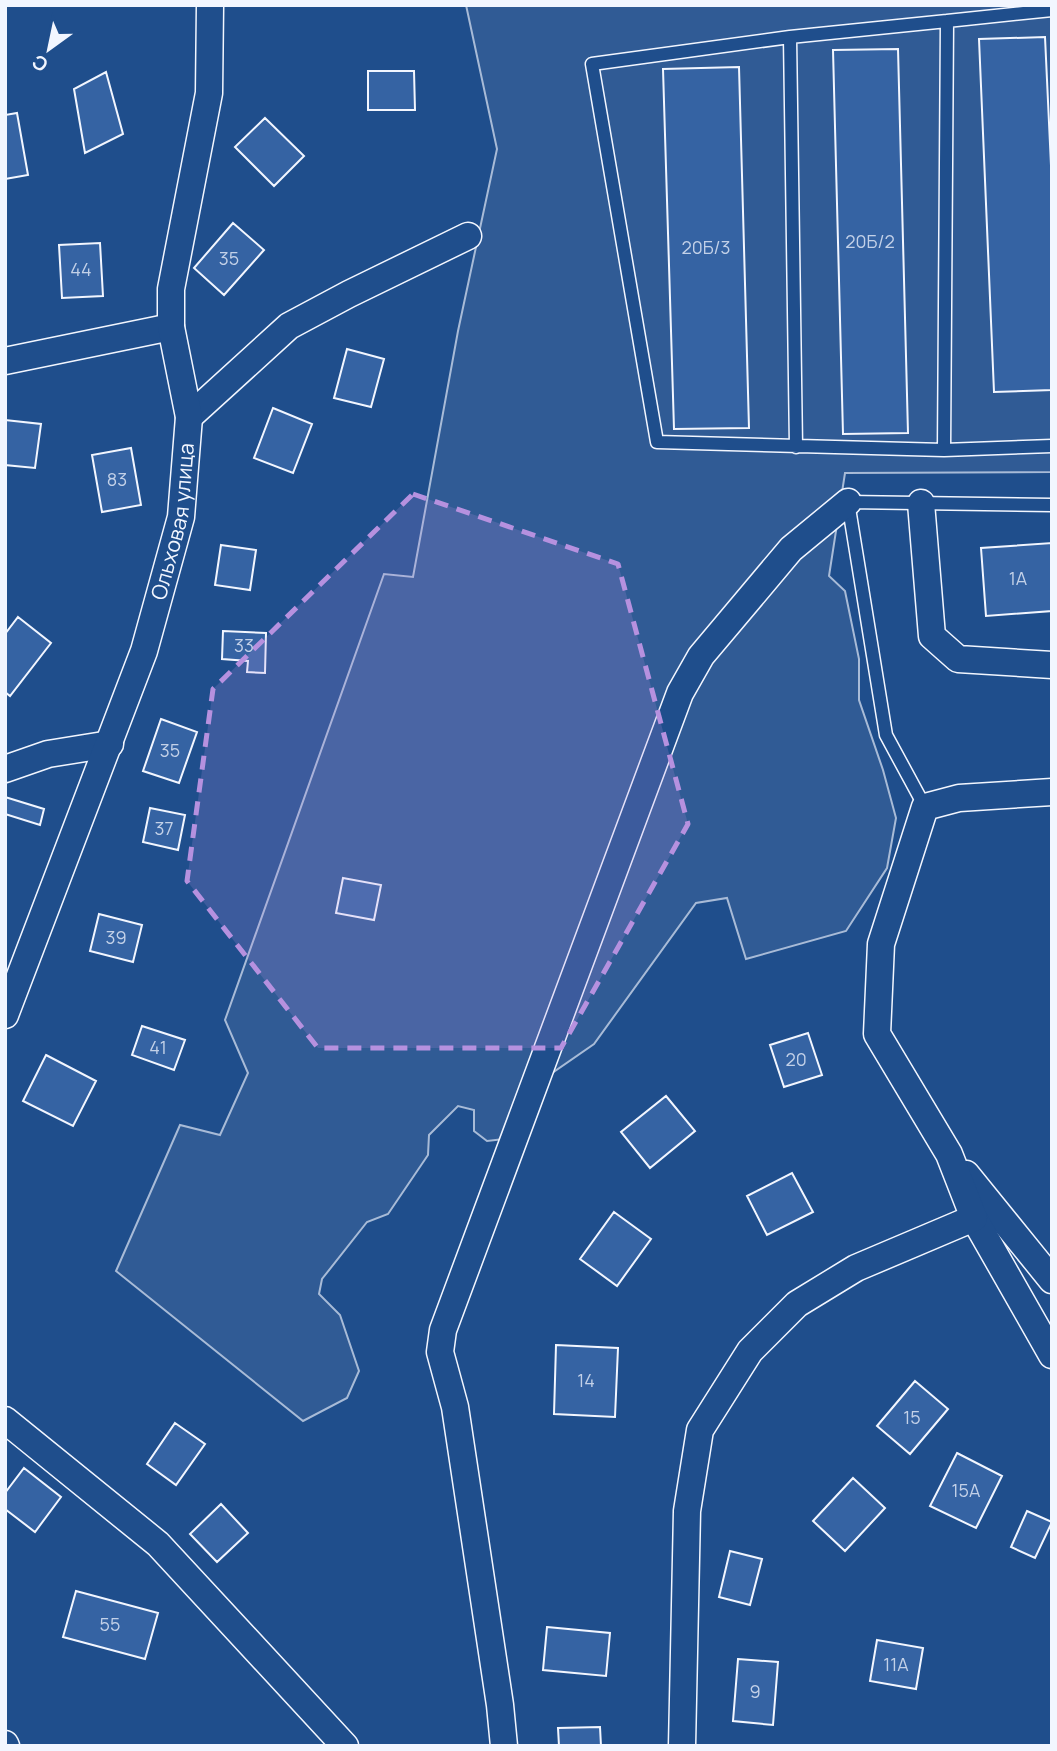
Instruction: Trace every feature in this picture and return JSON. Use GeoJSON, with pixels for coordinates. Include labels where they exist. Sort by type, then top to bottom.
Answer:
{"type":"FeatureCollection","features":[{"type":"Feature","properties":{"kind":"street","name":"Ольховая улица"},"geometry":{"type":"LineString","coordinates":[[5,1015],[144,652],[181,517],[188,416],[171,327],[171,289],[209,93],[210,5]]}},
{"type":"Feature","properties":{"kind":"street"},"geometry":{"type":"LineString","coordinates":[[188,416],[289,326],[468,236]]}},
{"type":"Feature","properties":{"kind":"street"},"geometry":{"type":"LineString","coordinates":[[5,361],[171,327]]}},
{"type":"Feature","properties":{"kind":"street"},"geometry":{"type":"LineString","coordinates":[[505,1746],[455,1407],[440,1352],[443,1330],[680,692],[701,656],[791,549],[848,502]]}},
{"type":"Feature","properties":{"kind":"street"},"geometry":{"type":"LineString","coordinates":[[921,503],[932,636],[958,659],[1052,665]]}},
{"type":"Feature","properties":{"kind":"street"},"geometry":{"type":"LineString","coordinates":[[5,769],[48,754],[110,744]]}},
{"type":"Feature","properties":{"kind":"street"},"geometry":{"type":"LineString","coordinates":[[1052,792],[959,798],[925,807],[881,943],[877,1034],[949,1154],[1052,1280]]}},
{"type":"Feature","properties":{"kind":"street"},"geometry":{"type":"LineString","coordinates":[[949,1154],[974,1218],[1052,1355]]}},
{"type":"Feature","properties":{"kind":"street"},"geometry":{"type":"LineString","coordinates":[[682,1746],[687,1511],[700,1430],[750,1351],[797,1304],[856,1268],[974,1218]]}},
{"type":"Feature","properties":{"kind":"street"},"geometry":{"type":"LineString","coordinates":[[5,1420],[158,1544],[345,1746]]}},
{"type":"Feature","properties":{"kind":"lane"},"geometry":{"type":"LineString","coordinates":[[1052,10],[790,37],[592,64],[657,442],[944,450],[1052,446]]}},
{"type":"Feature","properties":{"kind":"lane"},"geometry":{"type":"LineString","coordinates":[[944,450],[947,21]]}},
{"type":"Feature","properties":{"kind":"lane"},"geometry":{"type":"LineString","coordinates":[[790,37],[796,447]]}},
{"type":"Feature","properties":{"kind":"lane"},"geometry":{"type":"LineString","coordinates":[[925,807],[886,735],[848,502],[1052,505]]}},
{"type":"Feature","properties":{"kind":"highlighted area"},"geometry":{"type":"Polygon","coordinates":[[[413,494],[618,564],[688,824],[561,1048],[318,1048],[187,881],[213,689],[413,494]]]}},
{"type":"Feature","properties":{"kind":"shaded area"},"geometry":{"type":"Polygon","coordinates":[[[466,5],[1052,5],[1052,472],[845,473],[829,576],[845,591],[859,659],[859,700],[896,818],[887,868],[846,931],[746,959],[727,898],[696,903],[594,1044],[532,1087],[504,1139],[487,1141],[474,1131],[474,1110],[458,1106],[429,1135],[428,1155],[388,1214],[367,1222],[322,1279],[319,1294],[340,1315],[359,1371],[347,1398],[303,1421],[116,1271],[180,1125],[220,1135],[248,1073],[225,1020],[384,574],[413,577],[458,331],[497,149],[466,5]]]}},
{"type":"Feature","properties":{"kind":"building"},"geometry":{"type":"Polygon","coordinates":[[[1045,37],[1052,187],[1052,390],[994,392],[979,39],[1045,37]]]}},
{"type":"Feature","properties":{"kind":"building"},"geometry":{"type":"Polygon","coordinates":[[[898,49],[908,433],[843,434],[833,50],[898,49]]]}},
{"type":"Feature","properties":{"kind":"building"},"geometry":{"type":"Polygon","coordinates":[[[739,67],[749,428],[674,429],[663,69],[739,67]]]}},
{"type":"Feature","properties":{"kind":"building"},"geometry":{"type":"Polygon","coordinates":[[[368,71],[414,71],[415,110],[368,110],[368,71]]]}},
{"type":"Feature","properties":{"kind":"building"},"geometry":{"type":"Polygon","coordinates":[[[106,72],[123,134],[85,153],[74,89],[106,72]]]}},
{"type":"Feature","properties":{"kind":"building"},"geometry":{"type":"Polygon","coordinates":[[[17,113],[28,175],[5,179],[5,115],[17,113]]]}},
{"type":"Feature","properties":{"kind":"building"},"geometry":{"type":"Polygon","coordinates":[[[265,118],[304,156],[274,186],[235,147],[265,118]]]}},
{"type":"Feature","properties":{"kind":"building"},"geometry":{"type":"Polygon","coordinates":[[[233,223],[264,250],[224,295],[194,268],[233,223]]]}},
{"type":"Feature","properties":{"kind":"building"},"geometry":{"type":"Polygon","coordinates":[[[100,243],[103,296],[62,298],[59,245],[100,243]]]}},
{"type":"Feature","properties":{"kind":"building"},"geometry":{"type":"Polygon","coordinates":[[[347,349],[384,359],[371,407],[334,398],[347,349]]]}},
{"type":"Feature","properties":{"kind":"building"},"geometry":{"type":"Polygon","coordinates":[[[273,408],[312,424],[293,473],[254,458],[273,408]]]}},
{"type":"Feature","properties":{"kind":"building"},"geometry":{"type":"Polygon","coordinates":[[[5,420],[41,424],[35,468],[5,465],[5,420]]]}},
{"type":"Feature","properties":{"kind":"building"},"geometry":{"type":"Polygon","coordinates":[[[131,448],[141,505],[102,512],[92,455],[131,448]]]}},
{"type":"Feature","properties":{"kind":"building"},"geometry":{"type":"Polygon","coordinates":[[[1052,543],[1052,611],[986,616],[981,548],[1052,543]]]}},
{"type":"Feature","properties":{"kind":"building"},"geometry":{"type":"Polygon","coordinates":[[[221,545],[256,550],[250,590],[215,585],[221,545]]]}},
{"type":"Feature","properties":{"kind":"building"},"geometry":{"type":"Polygon","coordinates":[[[18,617],[51,643],[10,696],[5,692],[5,634],[18,617]]]}},
{"type":"Feature","properties":{"kind":"building"},"geometry":{"type":"Polygon","coordinates":[[[223,631],[266,633],[265,673],[247,672],[248,661],[222,659],[223,631]]]}},
{"type":"Feature","properties":{"kind":"building"},"geometry":{"type":"Polygon","coordinates":[[[161,719],[197,732],[179,783],[143,771],[161,719]]]}},
{"type":"Feature","properties":{"kind":"building"},"geometry":{"type":"Polygon","coordinates":[[[5,797],[44,809],[40,825],[5,814],[5,797]]]}},
{"type":"Feature","properties":{"kind":"building"},"geometry":{"type":"Polygon","coordinates":[[[150,808],[185,815],[178,850],[143,842],[150,808]]]}},
{"type":"Feature","properties":{"kind":"building"},"geometry":{"type":"Polygon","coordinates":[[[343,878],[381,885],[374,920],[336,913],[343,878]]]}},
{"type":"Feature","properties":{"kind":"building"},"geometry":{"type":"Polygon","coordinates":[[[99,914],[142,925],[133,962],[90,951],[99,914]]]}},
{"type":"Feature","properties":{"kind":"building"},"geometry":{"type":"Polygon","coordinates":[[[142,1026],[185,1040],[174,1070],[132,1055],[142,1026]]]}},
{"type":"Feature","properties":{"kind":"building"},"geometry":{"type":"Polygon","coordinates":[[[808,1033],[822,1075],[784,1087],[770,1045],[808,1033]]]}},
{"type":"Feature","properties":{"kind":"building"},"geometry":{"type":"Polygon","coordinates":[[[46,1055],[96,1081],[73,1126],[23,1101],[46,1055]]]}},
{"type":"Feature","properties":{"kind":"building"},"geometry":{"type":"Polygon","coordinates":[[[666,1096],[695,1131],[650,1168],[621,1132],[666,1096]]]}},
{"type":"Feature","properties":{"kind":"building"},"geometry":{"type":"Polygon","coordinates":[[[792,1173],[813,1212],[767,1235],[747,1196],[792,1173]]]}},
{"type":"Feature","properties":{"kind":"building"},"geometry":{"type":"Polygon","coordinates":[[[614,1212],[651,1239],[617,1286],[580,1259],[614,1212]]]}},
{"type":"Feature","properties":{"kind":"building"},"geometry":{"type":"Polygon","coordinates":[[[556,1345],[618,1348],[615,1417],[554,1414],[556,1345]]]}},
{"type":"Feature","properties":{"kind":"building"},"geometry":{"type":"Polygon","coordinates":[[[915,1381],[948,1409],[910,1454],[877,1426],[915,1381]]]}},
{"type":"Feature","properties":{"kind":"building"},"geometry":{"type":"Polygon","coordinates":[[[175,1423],[205,1444],[176,1485],[147,1464],[175,1423]]]}},
{"type":"Feature","properties":{"kind":"building"},"geometry":{"type":"Polygon","coordinates":[[[957,1453],[1002,1476],[976,1528],[930,1506],[957,1453]]]}},
{"type":"Feature","properties":{"kind":"building"},"geometry":{"type":"Polygon","coordinates":[[[24,1468],[61,1497],[35,1532],[5,1509],[5,1493],[24,1468]]]}},
{"type":"Feature","properties":{"kind":"building"},"geometry":{"type":"Polygon","coordinates":[[[853,1478],[885,1508],[845,1551],[813,1521],[853,1478]]]}},
{"type":"Feature","properties":{"kind":"building"},"geometry":{"type":"Polygon","coordinates":[[[221,1504],[248,1533],[217,1562],[190,1534],[221,1504]]]}},
{"type":"Feature","properties":{"kind":"building"},"geometry":{"type":"Polygon","coordinates":[[[1027,1511],[1052,1522],[1035,1558],[1011,1547],[1027,1511]]]}},
{"type":"Feature","properties":{"kind":"building"},"geometry":{"type":"Polygon","coordinates":[[[730,1551],[762,1559],[750,1605],[719,1597],[730,1551]]]}},
{"type":"Feature","properties":{"kind":"building"},"geometry":{"type":"Polygon","coordinates":[[[76,1591],[158,1613],[145,1659],[63,1637],[76,1591]]]}},
{"type":"Feature","properties":{"kind":"building"},"geometry":{"type":"Polygon","coordinates":[[[547,1627],[610,1633],[606,1676],[543,1670],[547,1627]]]}},
{"type":"Feature","properties":{"kind":"building"},"geometry":{"type":"Polygon","coordinates":[[[877,1640],[923,1648],[916,1689],[870,1681],[877,1640]]]}},
{"type":"Feature","properties":{"kind":"building"},"geometry":{"type":"Polygon","coordinates":[[[738,1659],[778,1662],[773,1725],[733,1721],[738,1659]]]}},
{"type":"Feature","properties":{"kind":"building"},"geometry":{"type":"Polygon","coordinates":[[[600,1727],[601,1746],[559,1746],[558,1728],[600,1727]]]}}]}
